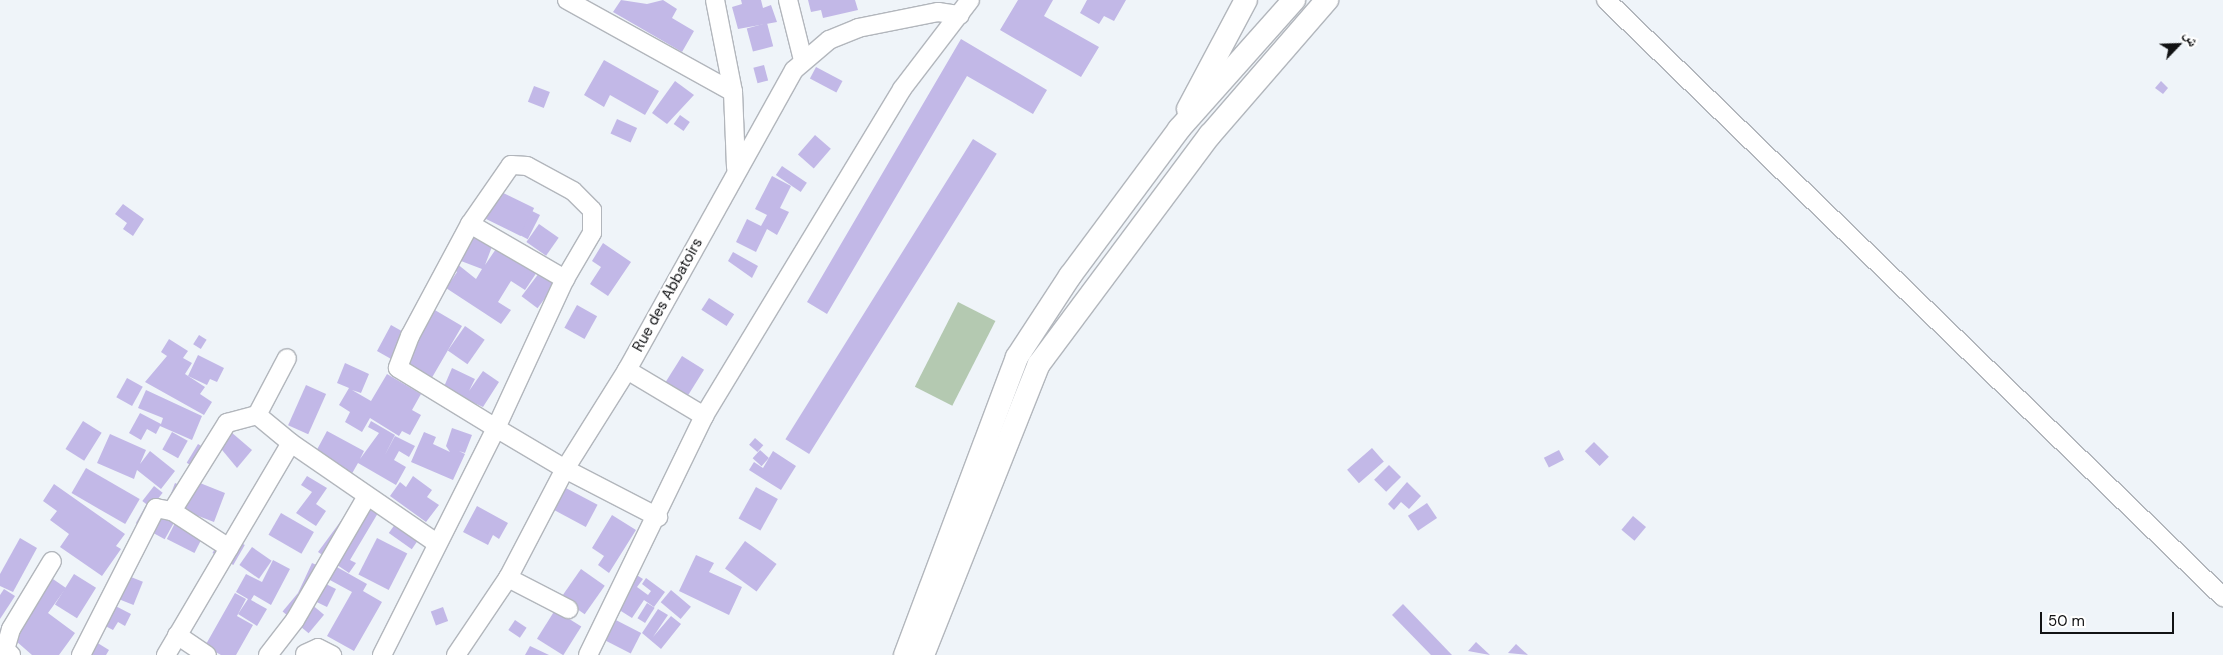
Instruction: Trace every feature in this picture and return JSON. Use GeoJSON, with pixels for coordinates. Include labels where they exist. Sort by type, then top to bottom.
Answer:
{"type":"FeatureCollection","features":[{"type":"Feature","properties":{"kind":"street"},"geometry":{"type":"LineString","coordinates":[[567,0],[587,5],[733,92]]}},
{"type":"Feature","properties":{"kind":"street"},"geometry":{"type":"LineString","coordinates":[[716,0],[733,92],[736,122],[736,171]]}},
{"type":"Feature","properties":{"kind":"street"},"geometry":{"type":"LineString","coordinates":[[788,0],[803,60]]}},
{"type":"Feature","properties":{"kind":"street"},"geometry":{"type":"LineString","coordinates":[[588,655],[658,517],[704,416],[902,89],[970,0]]}},
{"type":"Feature","properties":{"kind":"street"},"geometry":{"type":"LineString","coordinates":[[1179,129],[1246,0]]}},
{"type":"Feature","properties":{"kind":"street"},"geometry":{"type":"LineString","coordinates":[[905,655],[1017,357],[1070,276],[1179,129],[1294,0]]}},
{"type":"Feature","properties":{"kind":"street"},"geometry":{"type":"LineString","coordinates":[[923,655],[1039,364],[1210,135],[1328,0]]}},
{"type":"Feature","properties":{"kind":"street"},"geometry":{"type":"LineString","coordinates":[[1606,0],[2223,597]]}},
{"type":"Feature","properties":{"kind":"street","name":"Rue des Abbatoirs"},"geometry":{"type":"LineString","coordinates":[[456,655],[508,578],[565,468],[627,370],[768,114],[803,60],[850,30],[937,6],[960,15]]}},
{"type":"Feature","properties":{"kind":"street"},"geometry":{"type":"LineString","coordinates":[[736,122],[768,114]]}},
{"type":"Feature","properties":{"kind":"street"},"geometry":{"type":"LineString","coordinates":[[382,655],[435,542],[496,428],[565,279],[592,233],[592,210],[573,192],[527,166],[511,165],[470,224],[410,336],[398,368],[496,428],[565,468],[658,517]]}},
{"type":"Feature","properties":{"kind":"street"},"geometry":{"type":"LineString","coordinates":[[470,224],[565,279]]}},
{"type":"Feature","properties":{"kind":"street"},"geometry":{"type":"LineString","coordinates":[[172,511],[227,423],[257,415],[287,358]]}},
{"type":"Feature","properties":{"kind":"street"},"geometry":{"type":"LineString","coordinates":[[627,370],[704,416]]}},
{"type":"Feature","properties":{"kind":"street"},"geometry":{"type":"LineString","coordinates":[[257,415],[291,443],[366,498],[435,542]]}},
{"type":"Feature","properties":{"kind":"street"},"geometry":{"type":"LineString","coordinates":[[166,655],[291,443]]}},
{"type":"Feature","properties":{"kind":"street"},"geometry":{"type":"LineString","coordinates":[[268,655],[284,635],[366,498]]}},
{"type":"Feature","properties":{"kind":"street"},"geometry":{"type":"LineString","coordinates":[[81,655],[156,508],[172,511],[229,548]]}},
{"type":"Feature","properties":{"kind":"street"},"geometry":{"type":"LineString","coordinates":[[11,655],[5,650],[11,629],[52,561]]}},
{"type":"Feature","properties":{"kind":"street"},"geometry":{"type":"LineString","coordinates":[[508,578],[568,609]]}},
{"type":"Feature","properties":{"kind":"street"},"geometry":{"type":"LineString","coordinates":[[177,635],[207,655]]}},
{"type":"Feature","properties":{"kind":"street"},"geometry":{"type":"LineString","coordinates":[[284,635],[304,654],[318,648],[332,655]]}},
{"type":"Feature","properties":{"kind":"green space"},"geometry":{"type":"Polygon","coordinates":[[[958,302],[995,321],[952,406],[915,387],[958,302]]]}},
{"type":"Feature","properties":{"kind":"building"},"geometry":{"type":"Polygon","coordinates":[[[621,0],[647,4],[663,0],[677,9],[672,18],[694,31],[682,52],[613,12],[621,0]]]}},
{"type":"Feature","properties":{"kind":"building"},"geometry":{"type":"Polygon","coordinates":[[[741,0],[761,0],[763,8],[771,5],[777,22],[738,29],[732,7],[742,4],[741,0]]]}},
{"type":"Feature","properties":{"kind":"building"},"geometry":{"type":"Polygon","coordinates":[[[808,0],[855,0],[858,10],[823,18],[821,10],[811,12],[808,0]]]}},
{"type":"Feature","properties":{"kind":"building"},"geometry":{"type":"Polygon","coordinates":[[[1018,0],[1053,0],[1044,16],[1099,47],[1081,77],[1000,30],[1018,0]]]}},
{"type":"Feature","properties":{"kind":"building"},"geometry":{"type":"Polygon","coordinates":[[[1087,0],[1126,0],[1114,21],[1104,16],[1099,24],[1080,13],[1087,0]]]}},
{"type":"Feature","properties":{"kind":"building"},"geometry":{"type":"Polygon","coordinates":[[[767,23],[773,46],[753,52],[747,28],[767,23]]]}},
{"type":"Feature","properties":{"kind":"building"},"geometry":{"type":"Polygon","coordinates":[[[961,39],[1047,90],[1033,114],[967,76],[827,314],[807,302],[961,39]]]}},
{"type":"Feature","properties":{"kind":"building"},"geometry":{"type":"Polygon","coordinates":[[[604,60],[659,91],[645,115],[610,95],[604,107],[584,95],[604,60]]]}},
{"type":"Feature","properties":{"kind":"building"},"geometry":{"type":"Polygon","coordinates":[[[764,65],[768,80],[758,83],[753,68],[764,65]]]}},
{"type":"Feature","properties":{"kind":"building"},"geometry":{"type":"Polygon","coordinates":[[[816,67],[842,81],[836,93],[810,78],[816,67]]]}},
{"type":"Feature","properties":{"kind":"building"},"geometry":{"type":"Polygon","coordinates":[[[675,81],[694,95],[667,124],[652,113],[675,81]]]}},
{"type":"Feature","properties":{"kind":"building"},"geometry":{"type":"Polygon","coordinates":[[[2161,81],[2168,88],[2163,94],[2155,88],[2161,81]]]}},
{"type":"Feature","properties":{"kind":"building"},"geometry":{"type":"Polygon","coordinates":[[[534,86],[550,92],[544,108],[528,102],[534,86]]]}},
{"type":"Feature","properties":{"kind":"building"},"geometry":{"type":"Polygon","coordinates":[[[680,115],[690,122],[684,131],[674,124],[680,115]]]}},
{"type":"Feature","properties":{"kind":"building"},"geometry":{"type":"Polygon","coordinates":[[[617,119],[637,128],[631,143],[610,134],[617,119]]]}},
{"type":"Feature","properties":{"kind":"building"},"geometry":{"type":"Polygon","coordinates":[[[815,135],[831,149],[814,168],[798,155],[815,135]]]}},
{"type":"Feature","properties":{"kind":"building"},"geometry":{"type":"Polygon","coordinates":[[[973,139],[997,154],[809,454],[785,439],[973,139]]]}},
{"type":"Feature","properties":{"kind":"building"},"geometry":{"type":"Polygon","coordinates":[[[782,166],[807,183],[801,192],[776,175],[782,166]]]}},
{"type":"Feature","properties":{"kind":"building"},"geometry":{"type":"Polygon","coordinates":[[[772,176],[791,186],[780,208],[789,212],[777,235],[767,229],[756,252],[736,242],[747,219],[761,226],[767,215],[755,209],[772,176]]]}},
{"type":"Feature","properties":{"kind":"building"},"geometry":{"type":"Polygon","coordinates":[[[491,187],[534,208],[521,236],[477,215],[491,187]]]}},
{"type":"Feature","properties":{"kind":"building"},"geometry":{"type":"Polygon","coordinates":[[[123,204],[144,219],[133,236],[123,229],[127,223],[115,214],[123,204]]]}},
{"type":"Feature","properties":{"kind":"building"},"geometry":{"type":"Polygon","coordinates":[[[532,211],[540,215],[528,239],[520,235],[532,211]]]}},
{"type":"Feature","properties":{"kind":"building"},"geometry":{"type":"Polygon","coordinates":[[[539,224],[559,238],[546,256],[526,242],[539,224]]]}},
{"type":"Feature","properties":{"kind":"building"},"geometry":{"type":"Polygon","coordinates":[[[472,235],[493,244],[485,265],[498,246],[537,272],[525,290],[511,281],[498,302],[511,310],[501,324],[446,288],[457,272],[452,268],[456,263],[476,279],[482,269],[461,261],[472,235]]]}},
{"type":"Feature","properties":{"kind":"building"},"geometry":{"type":"Polygon","coordinates":[[[603,243],[631,262],[608,296],[590,284],[601,267],[592,261],[603,243]]]}},
{"type":"Feature","properties":{"kind":"building"},"geometry":{"type":"Polygon","coordinates":[[[733,252],[758,266],[752,278],[728,261],[733,252]]]}},
{"type":"Feature","properties":{"kind":"building"},"geometry":{"type":"Polygon","coordinates":[[[539,273],[555,285],[538,308],[522,296],[539,273]]]}},
{"type":"Feature","properties":{"kind":"building"},"geometry":{"type":"Polygon","coordinates":[[[709,298],[734,314],[727,326],[701,310],[709,298]]]}},
{"type":"Feature","properties":{"kind":"building"},"geometry":{"type":"Polygon","coordinates":[[[577,305],[597,316],[585,339],[564,328],[577,305]]]}},
{"type":"Feature","properties":{"kind":"building"},"geometry":{"type":"Polygon","coordinates":[[[428,306],[462,326],[430,381],[377,351],[391,325],[407,334],[428,306]]]}},
{"type":"Feature","properties":{"kind":"building"},"geometry":{"type":"Polygon","coordinates":[[[465,326],[485,340],[467,364],[448,351],[465,326]]]}},
{"type":"Feature","properties":{"kind":"building"},"geometry":{"type":"Polygon","coordinates":[[[199,335],[207,340],[201,349],[193,344],[199,335]]]}},
{"type":"Feature","properties":{"kind":"building"},"geometry":{"type":"Polygon","coordinates":[[[169,339],[188,351],[183,358],[192,363],[185,374],[205,387],[200,394],[212,402],[204,415],[145,382],[167,356],[161,352],[169,339]]]}},
{"type":"Feature","properties":{"kind":"building"},"geometry":{"type":"Polygon","coordinates":[[[198,355],[224,368],[217,382],[210,379],[207,385],[188,376],[198,355]]]}},
{"type":"Feature","properties":{"kind":"building"},"geometry":{"type":"Polygon","coordinates":[[[682,356],[704,370],[686,399],[664,385],[682,356]]]}},
{"type":"Feature","properties":{"kind":"building"},"geometry":{"type":"Polygon","coordinates":[[[345,363],[369,374],[361,393],[352,390],[371,401],[387,374],[421,394],[412,410],[421,415],[410,435],[402,431],[399,436],[370,418],[362,432],[345,422],[350,412],[339,405],[349,388],[337,383],[345,363]]]}},
{"type":"Feature","properties":{"kind":"building"},"geometry":{"type":"Polygon","coordinates":[[[452,368],[475,379],[469,391],[483,371],[499,382],[483,407],[443,389],[452,368]]]}},
{"type":"Feature","properties":{"kind":"building"},"geometry":{"type":"Polygon","coordinates":[[[127,378],[143,387],[132,406],[116,397],[127,378]]]}},
{"type":"Feature","properties":{"kind":"building"},"geometry":{"type":"Polygon","coordinates":[[[306,385],[326,394],[308,434],[288,425],[306,385]]]}},
{"type":"Feature","properties":{"kind":"building"},"geometry":{"type":"Polygon","coordinates":[[[146,390],[202,416],[192,440],[160,426],[156,434],[147,429],[141,440],[129,433],[140,413],[161,424],[163,418],[138,408],[146,390]]]}},
{"type":"Feature","properties":{"kind":"building"},"geometry":{"type":"Polygon","coordinates":[[[83,421],[102,433],[84,461],[66,449],[83,421]]]}},
{"type":"Feature","properties":{"kind":"building"},"geometry":{"type":"Polygon","coordinates":[[[371,421],[395,435],[385,455],[395,436],[415,446],[409,457],[399,451],[394,460],[406,467],[396,485],[358,463],[350,477],[313,457],[327,431],[364,451],[360,459],[379,433],[368,427],[371,421]]]}},
{"type":"Feature","properties":{"kind":"building"},"geometry":{"type":"Polygon","coordinates":[[[224,426],[252,450],[237,468],[213,439],[224,426]]]}},
{"type":"Feature","properties":{"kind":"building"},"geometry":{"type":"Polygon","coordinates":[[[452,428],[472,435],[465,453],[459,451],[465,454],[453,480],[411,462],[424,432],[436,437],[433,444],[450,452],[446,446],[452,428]]]}},
{"type":"Feature","properties":{"kind":"building"},"geometry":{"type":"Polygon","coordinates":[[[172,432],[188,441],[178,458],[162,449],[172,432]]]}},
{"type":"Feature","properties":{"kind":"building"},"geometry":{"type":"Polygon","coordinates":[[[110,434],[146,450],[140,464],[150,451],[175,471],[161,489],[137,470],[134,479],[97,463],[110,434]]]}},
{"type":"Feature","properties":{"kind":"building"},"geometry":{"type":"Polygon","coordinates":[[[755,438],[763,445],[757,452],[749,445],[755,438]]]}},
{"type":"Feature","properties":{"kind":"building"},"geometry":{"type":"Polygon","coordinates":[[[1594,442],[1609,457],[1600,466],[1585,451],[1594,442]]]}},
{"type":"Feature","properties":{"kind":"building"},"geometry":{"type":"Polygon","coordinates":[[[198,444],[216,455],[205,474],[187,463],[198,444]]]}},
{"type":"Feature","properties":{"kind":"building"},"geometry":{"type":"Polygon","coordinates":[[[1372,448],[1384,462],[1359,483],[1347,470],[1372,448]]]}},
{"type":"Feature","properties":{"kind":"building"},"geometry":{"type":"Polygon","coordinates":[[[760,450],[769,458],[762,466],[753,458],[760,450]]]}},
{"type":"Feature","properties":{"kind":"building"},"geometry":{"type":"Polygon","coordinates":[[[1559,450],[1564,460],[1549,468],[1544,458],[1559,450]]]}},
{"type":"Feature","properties":{"kind":"building"},"geometry":{"type":"Polygon","coordinates":[[[773,451],[796,466],[781,490],[749,470],[754,462],[763,468],[773,451]]]}},
{"type":"Feature","properties":{"kind":"building"},"geometry":{"type":"Polygon","coordinates":[[[1389,465],[1401,477],[1386,492],[1374,480],[1389,465]]]}},
{"type":"Feature","properties":{"kind":"building"},"geometry":{"type":"Polygon","coordinates":[[[86,468],[140,499],[125,524],[72,493],[86,468]]]}},
{"type":"Feature","properties":{"kind":"building"},"geometry":{"type":"Polygon","coordinates":[[[307,476],[327,488],[316,504],[326,511],[316,526],[296,513],[312,492],[301,485],[307,476]]]}},
{"type":"Feature","properties":{"kind":"building"},"geometry":{"type":"Polygon","coordinates":[[[413,476],[432,490],[427,497],[439,505],[426,522],[390,496],[400,482],[406,487],[413,476]]]}},
{"type":"Feature","properties":{"kind":"building"},"geometry":{"type":"Polygon","coordinates":[[[195,481],[225,493],[214,522],[167,504],[175,483],[191,490],[195,481]]]}},
{"type":"Feature","properties":{"kind":"building"},"geometry":{"type":"Polygon","coordinates":[[[1407,482],[1421,496],[1409,509],[1401,502],[1394,510],[1388,504],[1407,482]]]}},
{"type":"Feature","properties":{"kind":"building"},"geometry":{"type":"Polygon","coordinates":[[[54,484],[125,534],[116,546],[121,549],[102,576],[60,547],[69,534],[50,520],[57,511],[43,501],[54,484]]]}},
{"type":"Feature","properties":{"kind":"building"},"geometry":{"type":"Polygon","coordinates":[[[154,486],[163,493],[151,508],[142,501],[154,486]]]}},
{"type":"Feature","properties":{"kind":"building"},"geometry":{"type":"Polygon","coordinates":[[[564,487],[598,505],[586,527],[552,509],[564,487]]]}},
{"type":"Feature","properties":{"kind":"building"},"geometry":{"type":"Polygon","coordinates":[[[756,487],[778,499],[760,531],[739,518],[756,487]]]}},
{"type":"Feature","properties":{"kind":"building"},"geometry":{"type":"Polygon","coordinates":[[[357,499],[378,513],[350,560],[356,563],[349,573],[318,552],[357,499]]]}},
{"type":"Feature","properties":{"kind":"building"},"geometry":{"type":"Polygon","coordinates":[[[1427,503],[1437,518],[1418,531],[1408,516],[1427,503]]]}},
{"type":"Feature","properties":{"kind":"building"},"geometry":{"type":"Polygon","coordinates":[[[146,505],[175,521],[165,539],[136,523],[146,505]]]}},
{"type":"Feature","properties":{"kind":"building"},"geometry":{"type":"Polygon","coordinates":[[[477,506],[508,523],[499,539],[493,535],[488,545],[463,532],[477,506]]]}},
{"type":"Feature","properties":{"kind":"building"},"geometry":{"type":"Polygon","coordinates":[[[281,513],[314,532],[301,554],[268,535],[281,513]]]}},
{"type":"Feature","properties":{"kind":"building"},"geometry":{"type":"Polygon","coordinates":[[[612,515],[636,530],[609,573],[598,565],[604,556],[592,548],[612,515]]]}},
{"type":"Feature","properties":{"kind":"building"},"geometry":{"type":"Polygon","coordinates":[[[1633,516],[1646,527],[1634,541],[1621,530],[1633,516]]]}},
{"type":"Feature","properties":{"kind":"building"},"geometry":{"type":"Polygon","coordinates":[[[398,520],[421,536],[412,549],[389,533],[398,520]]]}},
{"type":"Feature","properties":{"kind":"building"},"geometry":{"type":"Polygon","coordinates":[[[175,523],[203,537],[194,553],[167,539],[175,523]]]}},
{"type":"Feature","properties":{"kind":"building"},"geometry":{"type":"Polygon","coordinates":[[[224,533],[245,545],[233,565],[212,553],[224,533]]]}},
{"type":"Feature","properties":{"kind":"building"},"geometry":{"type":"Polygon","coordinates":[[[20,538],[37,548],[13,592],[0,586],[0,574],[20,538]]]}},
{"type":"Feature","properties":{"kind":"building"},"geometry":{"type":"Polygon","coordinates":[[[377,538],[407,553],[389,590],[358,575],[377,538]]]}},
{"type":"Feature","properties":{"kind":"building"},"geometry":{"type":"Polygon","coordinates":[[[745,541],[777,564],[757,591],[725,569],[745,541]]]}},
{"type":"Feature","properties":{"kind":"building"},"geometry":{"type":"Polygon","coordinates":[[[252,547],[272,561],[259,579],[239,565],[252,547]]]}},
{"type":"Feature","properties":{"kind":"building"},"geometry":{"type":"Polygon","coordinates":[[[696,555],[714,563],[709,572],[742,587],[729,615],[679,591],[696,555]]]}},
{"type":"Feature","properties":{"kind":"building"},"geometry":{"type":"Polygon","coordinates":[[[273,560],[290,569],[271,605],[254,595],[251,600],[267,609],[257,626],[238,614],[248,599],[236,592],[246,574],[262,582],[273,560]]]}},
{"type":"Feature","properties":{"kind":"building"},"geometry":{"type":"Polygon","coordinates":[[[312,563],[328,570],[322,582],[336,589],[327,607],[298,593],[312,563]]]}},
{"type":"Feature","properties":{"kind":"building"},"geometry":{"type":"Polygon","coordinates":[[[335,566],[367,584],[363,591],[382,602],[354,651],[327,636],[352,592],[328,579],[335,566]]]}},
{"type":"Feature","properties":{"kind":"building"},"geometry":{"type":"Polygon","coordinates":[[[581,569],[605,586],[585,614],[561,598],[581,569]]]}},
{"type":"Feature","properties":{"kind":"building"},"geometry":{"type":"Polygon","coordinates":[[[116,571],[143,582],[134,605],[107,594],[116,571]]]}},
{"type":"Feature","properties":{"kind":"building"},"geometry":{"type":"Polygon","coordinates":[[[74,574],[96,588],[77,618],[55,605],[74,574]]]}},
{"type":"Feature","properties":{"kind":"building"},"geometry":{"type":"Polygon","coordinates":[[[635,574],[643,579],[637,587],[648,595],[651,591],[642,584],[646,578],[665,592],[654,607],[644,600],[632,618],[613,606],[635,574]]]}},
{"type":"Feature","properties":{"kind":"building"},"geometry":{"type":"Polygon","coordinates":[[[50,577],[66,588],[48,613],[75,633],[59,655],[32,655],[8,634],[32,612],[21,604],[50,577]]]}},
{"type":"Feature","properties":{"kind":"building"},"geometry":{"type":"Polygon","coordinates":[[[4,589],[15,596],[0,619],[0,595],[4,589]]]}},
{"type":"Feature","properties":{"kind":"building"},"geometry":{"type":"Polygon","coordinates":[[[671,590],[691,607],[681,619],[661,602],[671,590]]]}},
{"type":"Feature","properties":{"kind":"building"},"geometry":{"type":"Polygon","coordinates":[[[235,593],[246,599],[237,616],[253,625],[236,655],[221,655],[205,646],[235,593]]]}},
{"type":"Feature","properties":{"kind":"building"},"geometry":{"type":"Polygon","coordinates":[[[298,593],[324,615],[309,633],[283,611],[298,593]]]}},
{"type":"Feature","properties":{"kind":"building"},"geometry":{"type":"Polygon","coordinates":[[[102,599],[131,614],[125,626],[118,622],[113,630],[92,619],[102,599]]]}},
{"type":"Feature","properties":{"kind":"building"},"geometry":{"type":"Polygon","coordinates":[[[647,603],[655,608],[645,623],[637,618],[647,603]]]}},
{"type":"Feature","properties":{"kind":"building"},"geometry":{"type":"Polygon","coordinates":[[[1403,604],[1452,655],[1431,655],[1392,615],[1403,604]]]}},
{"type":"Feature","properties":{"kind":"building"},"geometry":{"type":"Polygon","coordinates":[[[443,607],[448,621],[436,626],[431,611],[443,607]]]}},
{"type":"Feature","properties":{"kind":"building"},"geometry":{"type":"Polygon","coordinates":[[[658,609],[668,615],[653,637],[671,616],[681,624],[661,649],[642,633],[658,609]]]}},
{"type":"Feature","properties":{"kind":"building"},"geometry":{"type":"Polygon","coordinates":[[[555,610],[581,626],[563,655],[537,639],[555,610]]]}},
{"type":"Feature","properties":{"kind":"building"},"geometry":{"type":"Polygon","coordinates":[[[610,617],[641,633],[631,653],[600,637],[610,617]]]}},
{"type":"Feature","properties":{"kind":"building"},"geometry":{"type":"Polygon","coordinates":[[[515,620],[527,628],[520,638],[508,630],[515,620]]]}},
{"type":"Feature","properties":{"kind":"building"},"geometry":{"type":"Polygon","coordinates":[[[83,634],[109,650],[106,655],[71,655],[83,634]]]}},
{"type":"Feature","properties":{"kind":"building"},"geometry":{"type":"Polygon","coordinates":[[[1476,642],[1490,655],[1468,651],[1476,642]]]}},
{"type":"Feature","properties":{"kind":"building"},"geometry":{"type":"Polygon","coordinates":[[[1516,644],[1528,655],[1508,653],[1516,644]]]}},
{"type":"Feature","properties":{"kind":"building"},"geometry":{"type":"Polygon","coordinates":[[[530,646],[549,655],[525,655],[530,646]]]}}]}
